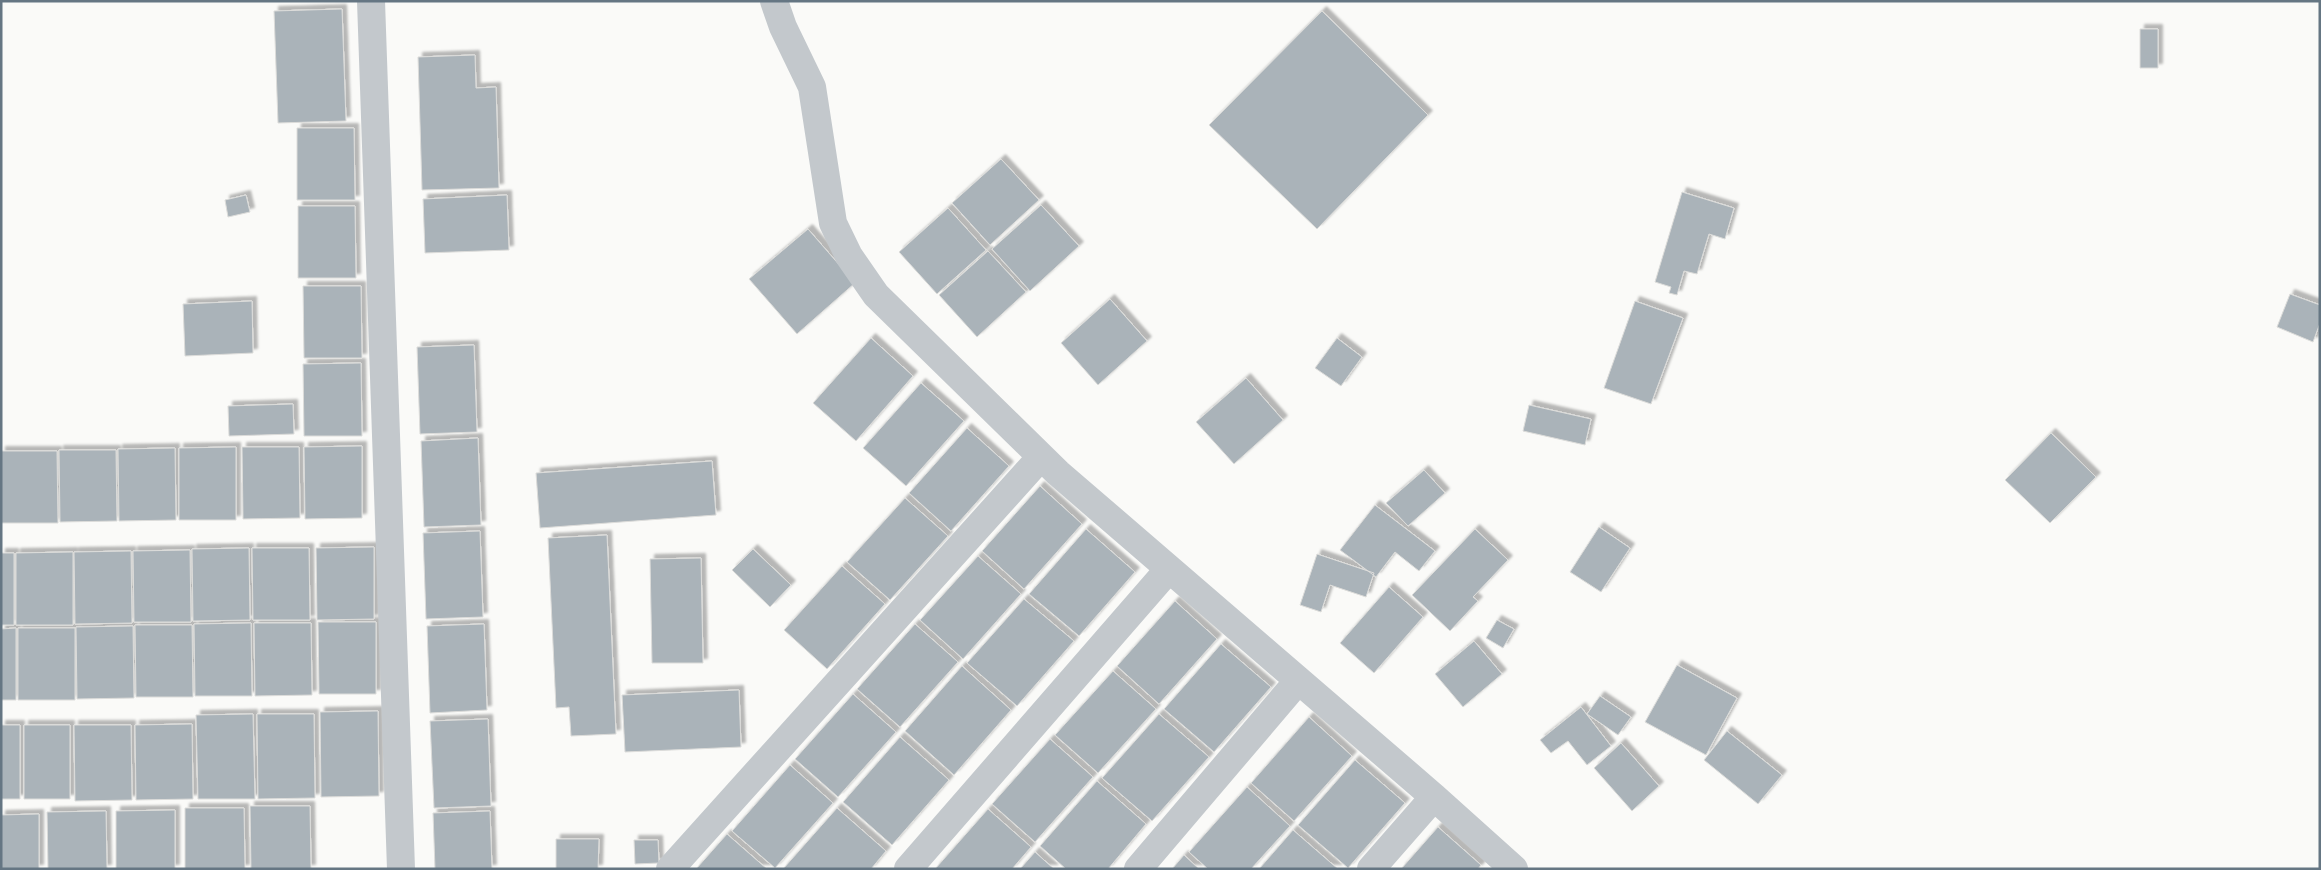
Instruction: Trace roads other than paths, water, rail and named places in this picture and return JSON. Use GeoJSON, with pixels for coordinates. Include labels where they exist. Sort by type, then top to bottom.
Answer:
{"type":"FeatureCollection","features":[{"type":"Feature","properties":{"kind":"street"},"geometry":{"type":"LineString","coordinates":[[372,1],[401,869]]}},
{"type":"Feature","properties":{"kind":"street"},"geometry":{"type":"LineString","coordinates":[[774,1],[783,28],[812,87],[833,223],[848,256],[876,295],[1041,457],[1434,797],[1514,869]]}},
{"type":"Feature","properties":{"kind":"street"},"geometry":{"type":"LineString","coordinates":[[670,869],[1041,457]]}},
{"type":"Feature","properties":{"kind":"street"},"geometry":{"type":"LineString","coordinates":[[908,869],[1169,569]]}},
{"type":"Feature","properties":{"kind":"street"},"geometry":{"type":"LineString","coordinates":[[1138,869],[1298,681]]}},
{"type":"Feature","properties":{"kind":"street"},"geometry":{"type":"LineString","coordinates":[[1371,869],[1434,797]]}}]}
